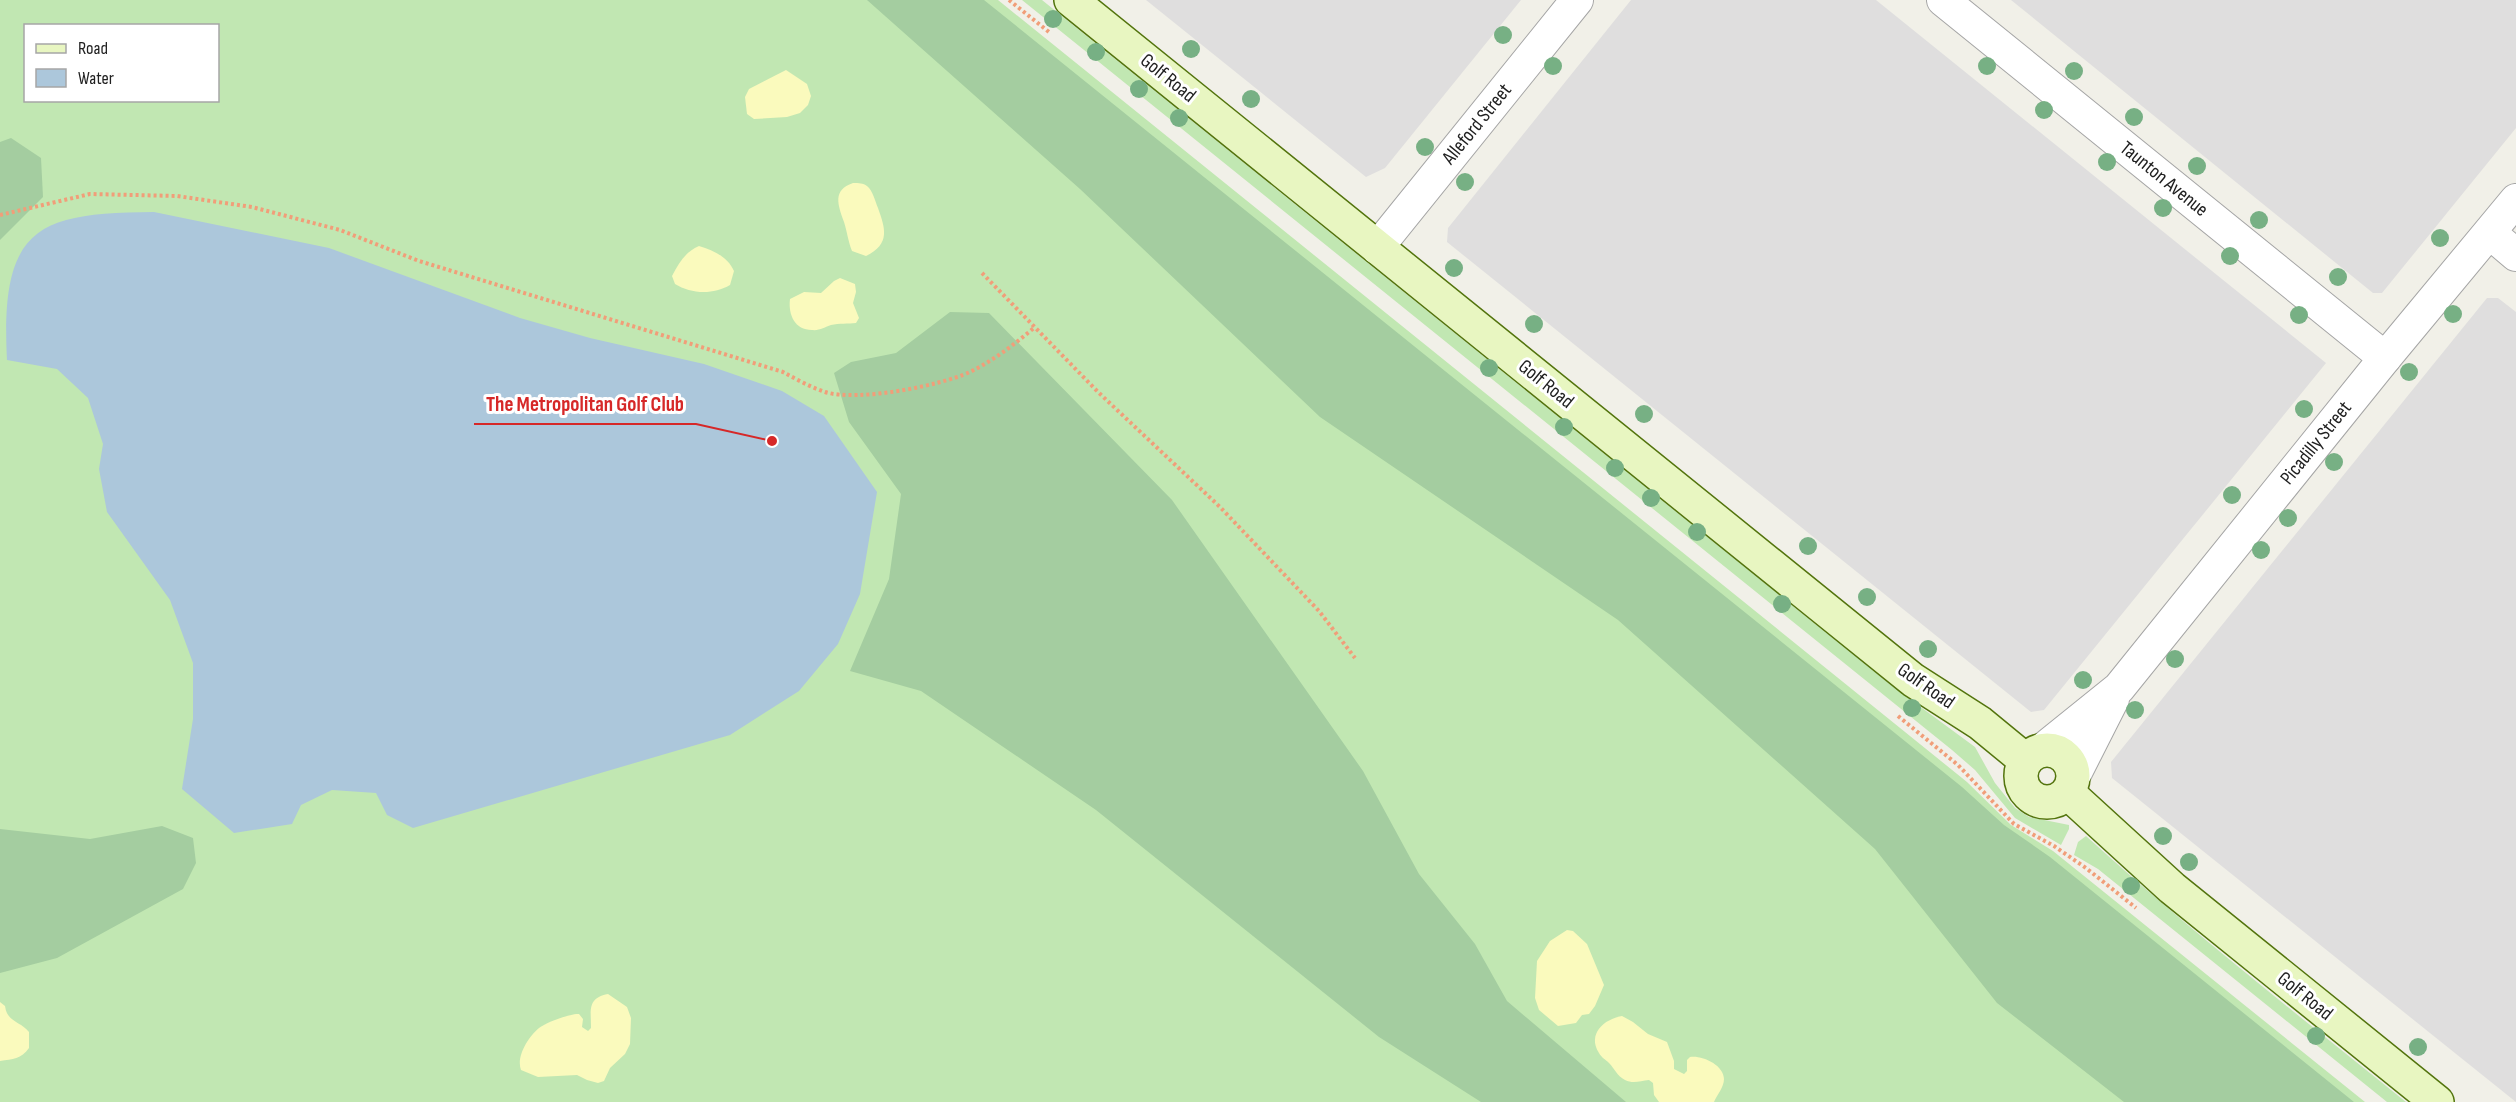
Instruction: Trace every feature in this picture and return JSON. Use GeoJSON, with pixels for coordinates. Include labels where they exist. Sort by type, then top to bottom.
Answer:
{"type":"FeatureCollection","features":[{"type":"Feature","properties":{"kind":"street","name":"Golf Road"},"geometry":{"type":"LineString","coordinates":[[1071,0],[1913,680],[2034,755]]}},
{"type":"Feature","properties":{"kind":"street","name":"Alleford Street"},"geometry":{"type":"LineString","coordinates":[[1377,248],[1577,0]]}},
{"type":"Feature","properties":{"kind":"street","name":"Taunton Avenue"},"geometry":{"type":"LineString","coordinates":[[1943,0],[2385,358]]}},
{"type":"Feature","properties":{"kind":"street","name":"Picadilly Street"},"geometry":{"type":"LineString","coordinates":[[2070,785],[2119,688],[2385,358],[2516,200]]}},
{"type":"Feature","properties":{"kind":"street"},"geometry":{"type":"LineString","coordinates":[[2490,233],[2516,255]]}},
{"type":"Feature","properties":{"kind":"street","name":"Picadilly Street"},"geometry":{"type":"LineString","coordinates":[[2034,755],[2119,688]]}},
{"type":"Feature","properties":{"kind":"street"},"geometry":{"type":"LineString","coordinates":[[2051,750],[2067,759],[2070,785],[2052,802],[2043,803],[2034,800],[2022,786],[2020,777],[2034,755],[2051,750]]}},
{"type":"Feature","properties":{"kind":"street","name":"Golf Road"},"geometry":{"type":"LineString","coordinates":[[2070,785],[2172,888],[2437,1102]]}},
{"type":"Feature","properties":{"kind":"path"},"geometry":{"type":"LineString","coordinates":[[0,215],[90,194],[177,196],[252,207],[339,230],[419,261],[783,372],[826,393],[867,395],[912,390],[969,372],[1007,350],[1035,327]]}},
{"type":"Feature","properties":{"kind":"path"},"geometry":{"type":"LineString","coordinates":[[982,273],[1098,392],[1220,507],[1320,611],[1355,658]]}},
{"type":"Feature","properties":{"kind":"path"},"geometry":{"type":"LineString","coordinates":[[1894,713],[1959,765],[2014,824],[2054,846],[2086,868],[2139,910]]}},
{"type":"Feature","properties":{"kind":"shaded area"},"geometry":{"type":"Polygon","coordinates":[[[0,0],[998,0],[1967,782],[2011,825],[2053,851],[2365,1102],[0,1102],[0,0]]]}},
{"type":"Feature","properties":{"kind":"shaded area"},"geometry":{"type":"Polygon","coordinates":[[[867,0],[984,0],[1962,787],[2004,825],[2050,857],[2354,1102],[2124,1102],[1997,1003],[1875,849],[1618,620],[1320,417],[1080,189],[867,0]]]}},
{"type":"Feature","properties":{"kind":"shaded area"},"geometry":{"type":"Polygon","coordinates":[[[1022,0],[1042,0],[1892,686],[1975,747],[1995,783],[2015,808],[2029,817],[2069,825],[2061,845],[2015,818],[1975,770],[1952,750],[1022,0]]]}},
{"type":"Feature","properties":{"kind":"shaded area"},"geometry":{"type":"Polygon","coordinates":[[[1146,0],[1521,0],[1385,168],[1366,177],[1146,0]]]}},
{"type":"Feature","properties":{"kind":"shaded area"},"geometry":{"type":"Polygon","coordinates":[[[1631,0],[1876,0],[2326,363],[2044,710],[2031,712],[1447,242],[1448,228],[1631,0]]]}},
{"type":"Feature","properties":{"kind":"shaded area"},"geometry":{"type":"Polygon","coordinates":[[[2011,0],[2516,0],[2516,128],[2382,293],[2373,293],[2011,0]]]}},
{"type":"Feature","properties":{"kind":"shaded area"},"geometry":{"type":"Polygon","coordinates":[[[11,138],[41,158],[43,197],[0,240],[0,142],[11,138]]]}},
{"type":"Feature","properties":{"kind":"shaded area"},"geometry":{"type":"Polygon","coordinates":[[[2487,298],[2498,298],[2516,312],[2516,1102],[2112,778],[2111,762],[2487,298]]]}},
{"type":"Feature","properties":{"kind":"shaded area"},"geometry":{"type":"Polygon","coordinates":[[[950,312],[989,313],[1172,500],[1363,771],[1419,874],[1475,944],[1507,1001],[1626,1102],[1481,1102],[1379,1037],[1096,810],[921,691],[850,671],[889,579],[901,494],[849,422],[834,373],[851,362],[896,353],[950,312]]]}},
{"type":"Feature","properties":{"kind":"shaded area"},"geometry":{"type":"Polygon","coordinates":[[[162,826],[193,838],[196,863],[183,889],[57,958],[0,973],[0,829],[90,839],[162,826]]]}},
{"type":"Feature","properties":{"kind":"shaded area"},"geometry":{"type":"Polygon","coordinates":[[[2086,836],[2204,938],[2406,1102],[2387,1102],[2098,869],[2074,855],[2078,842],[2086,836]]]}},
{"type":"Feature","properties":{"kind":"sand"},"geometry":{"type":"Polygon","coordinates":[[[786,70],[807,84],[811,96],[808,105],[800,113],[787,117],[754,119],[747,114],[745,97],[749,89],[786,70]]]}},
{"type":"Feature","properties":{"kind":"sand"},"geometry":{"type":"Polygon","coordinates":[[[853,183],[864,184],[871,191],[884,229],[883,241],[866,256],[852,251],[838,199],[842,190],[853,183]]]}},
{"type":"Feature","properties":{"kind":"sand"},"geometry":{"type":"Polygon","coordinates":[[[699,246],[715,252],[728,261],[734,271],[730,285],[702,292],[688,290],[675,284],[672,276],[677,267],[686,255],[699,246]]]}},
{"type":"Feature","properties":{"kind":"sand"},"geometry":{"type":"Polygon","coordinates":[[[840,278],[855,284],[856,292],[853,303],[859,318],[856,323],[834,324],[815,330],[806,329],[797,324],[790,311],[790,299],[804,292],[821,293],[840,278]]]}},
{"type":"Feature","properties":{"kind":"sand"},"geometry":{"type":"Polygon","coordinates":[[[1567,930],[1573,931],[1587,944],[1604,985],[1589,1014],[1582,1015],[1576,1023],[1558,1026],[1539,1010],[1535,998],[1537,961],[1550,941],[1567,930]]]}},
{"type":"Feature","properties":{"kind":"sand"},"geometry":{"type":"Polygon","coordinates":[[[608,994],[627,1007],[631,1018],[630,1044],[625,1054],[610,1068],[604,1081],[598,1083],[577,1075],[538,1077],[521,1070],[520,1059],[524,1048],[539,1028],[558,1019],[579,1014],[583,1019],[582,1027],[588,1031],[591,1028],[593,1002],[596,998],[608,994]]]}},
{"type":"Feature","properties":{"kind":"sand"},"geometry":{"type":"Polygon","coordinates":[[[0,1002],[5,1006],[8,1015],[29,1032],[29,1048],[20,1056],[0,1061],[0,1002]]]}},
{"type":"Feature","properties":{"kind":"sand"},"geometry":{"type":"Polygon","coordinates":[[[1622,1016],[1648,1034],[1667,1042],[1674,1061],[1674,1069],[1684,1074],[1687,1071],[1687,1060],[1690,1057],[1706,1059],[1716,1065],[1723,1074],[1724,1082],[1714,1102],[1659,1102],[1654,1095],[1653,1083],[1649,1080],[1631,1082],[1620,1076],[1600,1054],[1595,1040],[1599,1028],[1609,1020],[1622,1016]]]}},
{"type":"Feature","properties":{"kind":"water"},"geometry":{"type":"Polygon","coordinates":[[[154,212],[329,248],[520,318],[590,338],[704,364],[782,391],[824,416],[877,492],[860,594],[838,644],[799,691],[730,735],[413,828],[387,815],[376,793],[332,790],[301,805],[292,824],[234,833],[182,789],[193,719],[193,663],[170,600],[107,512],[99,469],[103,444],[88,398],[57,369],[7,360],[7,315],[11,280],[20,255],[34,236],[55,224],[81,217],[154,212]]]}},
{"type":"Feature","properties":{"kind":"place","name":"The Metropolitan Golf Club"},"geometry":{"type":"Point","coordinates":[772,441]}}]}
